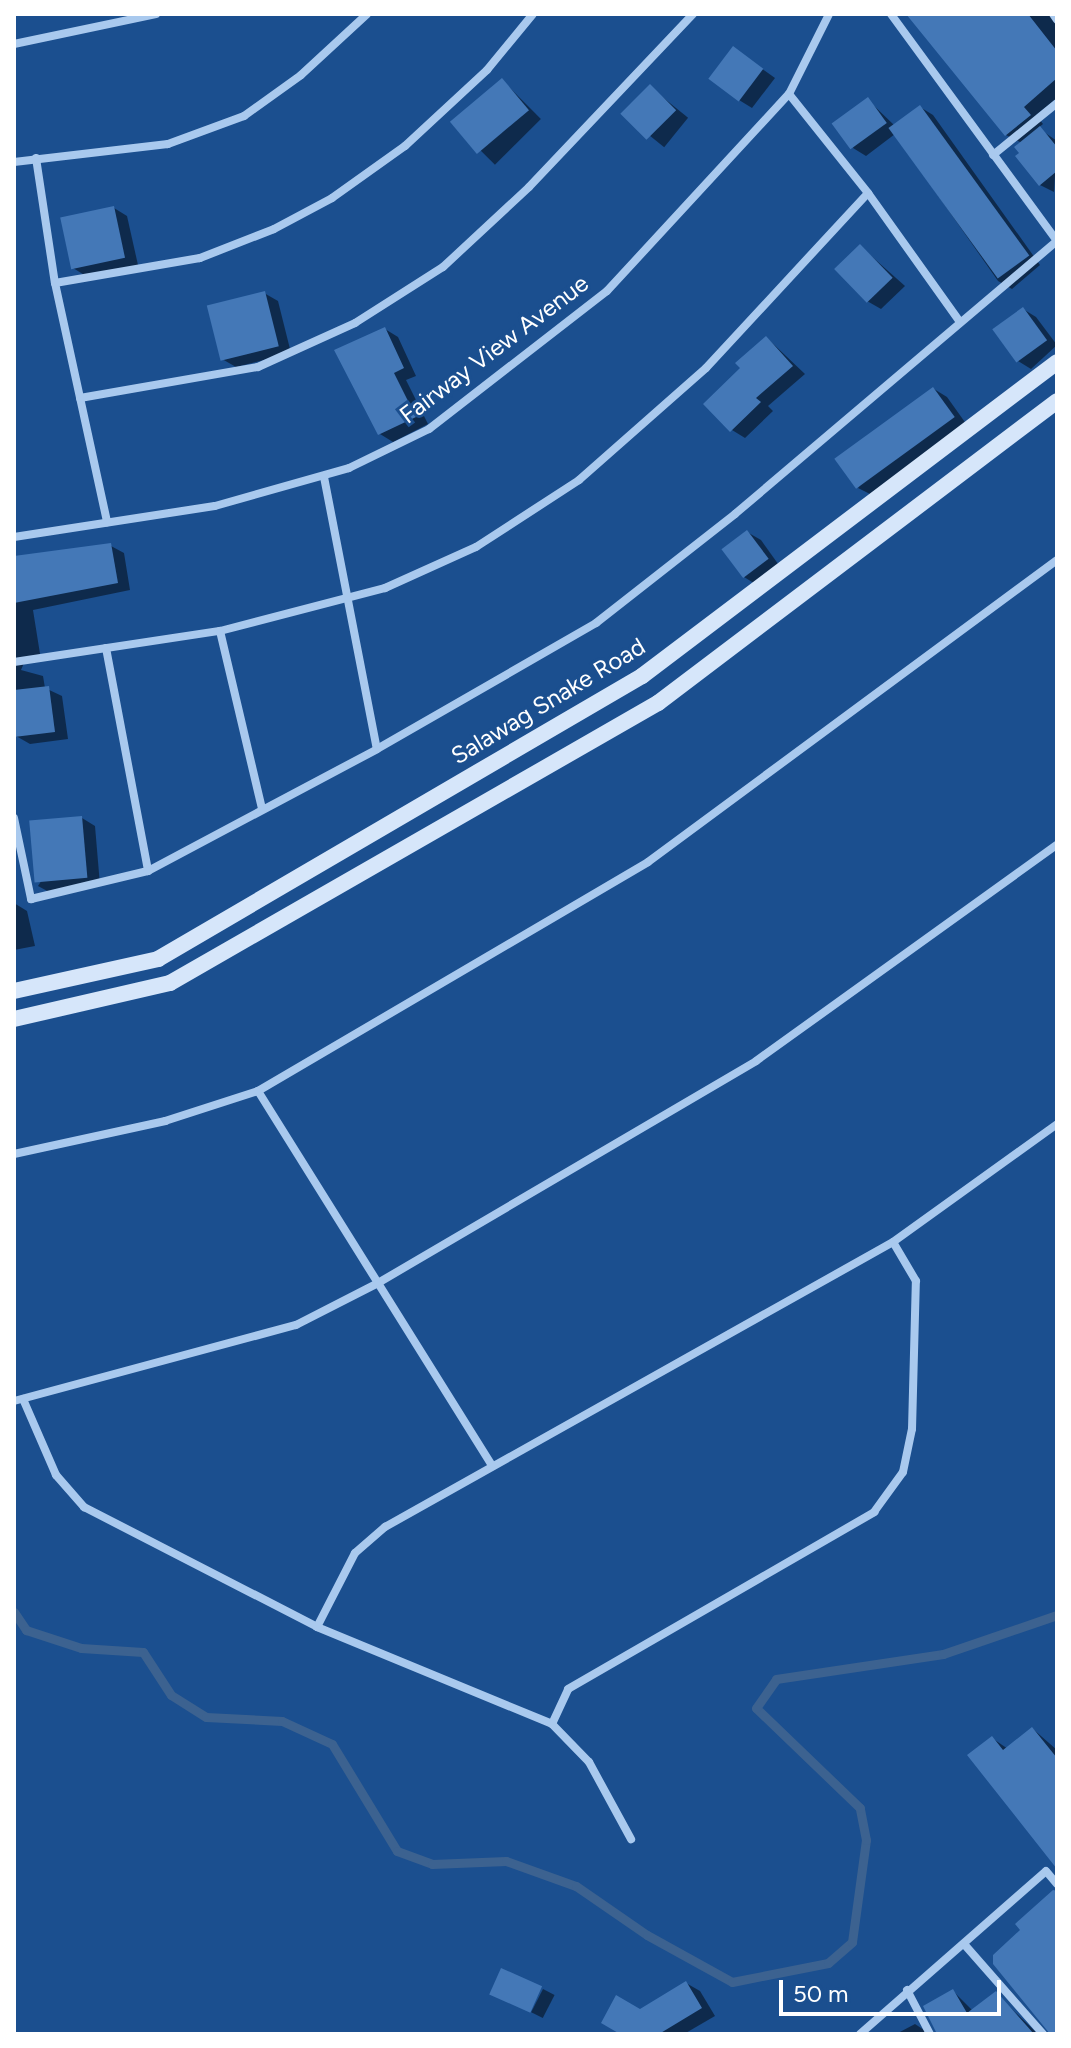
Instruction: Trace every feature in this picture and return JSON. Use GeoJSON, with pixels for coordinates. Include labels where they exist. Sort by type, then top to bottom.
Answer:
{"type":"FeatureCollection","features":[{"type":"Feature","properties":{"kind":"main road","name":"Salawag Snake Road"},"geometry":{"type":"LineString","coordinates":[[14,991],[158,959],[642,676],[1057,362]]}},
{"type":"Feature","properties":{"kind":"main road"},"geometry":{"type":"LineString","coordinates":[[14,1019],[170,983],[658,703],[1057,401]]}},
{"type":"Feature","properties":{"kind":"main road"},"geometry":{"type":"LineString","coordinates":[[398,818],[413,844]]}},
{"type":"Feature","properties":{"kind":"street"},"geometry":{"type":"LineString","coordinates":[[14,44],[156,14]]}},
{"type":"Feature","properties":{"kind":"street"},"geometry":{"type":"LineString","coordinates":[[14,162],[168,144],[244,116],[301,75],[367,14]]}},
{"type":"Feature","properties":{"kind":"street"},"geometry":{"type":"LineString","coordinates":[[55,283],[200,258],[274,229],[332,198],[417,136],[487,70],[533,14]]}},
{"type":"Feature","properties":{"kind":"street"},"geometry":{"type":"LineString","coordinates":[[80,398],[258,367],[355,323],[443,267],[529,187],[693,14]]}},
{"type":"Feature","properties":{"kind":"street","name":"Fairway View Avenue"},"geometry":{"type":"LineString","coordinates":[[14,537],[215,506],[324,477],[429,429],[607,291],[789,94],[829,14]]}},
{"type":"Feature","properties":{"kind":"street"},"geometry":{"type":"LineString","coordinates":[[14,818],[31,899],[148,871],[377,749],[596,623],[735,514],[1057,241],[891,14]]}},
{"type":"Feature","properties":{"kind":"street"},"geometry":{"type":"LineString","coordinates":[[1053,14],[1057,20]]}},
{"type":"Feature","properties":{"kind":"street"},"geometry":{"type":"LineString","coordinates":[[789,94],[868,193],[960,322]]}},
{"type":"Feature","properties":{"kind":"street"},"geometry":{"type":"LineString","coordinates":[[993,155],[1057,103]]}},
{"type":"Feature","properties":{"kind":"street"},"geometry":{"type":"LineString","coordinates":[[36,158],[55,283],[107,522]]}},
{"type":"Feature","properties":{"kind":"street"},"geometry":{"type":"LineString","coordinates":[[14,662],[220,631],[385,588],[476,547],[579,480],[706,368],[868,193]]}},
{"type":"Feature","properties":{"kind":"street"},"geometry":{"type":"LineString","coordinates":[[324,477],[377,749]]}},
{"type":"Feature","properties":{"kind":"street"},"geometry":{"type":"LineString","coordinates":[[14,1154],[165,1121],[258,1091],[648,862],[1057,560]]}},
{"type":"Feature","properties":{"kind":"street"},"geometry":{"type":"LineString","coordinates":[[220,631],[262,808]]}},
{"type":"Feature","properties":{"kind":"street"},"geometry":{"type":"LineString","coordinates":[[106,648],[148,871]]}},
{"type":"Feature","properties":{"kind":"street"},"geometry":{"type":"LineString","coordinates":[[631,1839],[589,1762],[552,1724],[317,1627],[84,1507],[56,1475],[18,1400],[296,1325],[378,1283],[756,1061],[1057,845]]}},
{"type":"Feature","properties":{"kind":"street"},"geometry":{"type":"LineString","coordinates":[[258,1091],[492,1466]]}},
{"type":"Feature","properties":{"kind":"street"},"geometry":{"type":"LineString","coordinates":[[317,1627],[355,1553],[385,1527],[893,1242],[1057,1124]]}},
{"type":"Feature","properties":{"kind":"street"},"geometry":{"type":"LineString","coordinates":[[552,1724],[568,1689],[874,1512],[903,1472],[912,1429],[916,1281],[893,1242]]}},
{"type":"Feature","properties":{"kind":"street"},"geometry":{"type":"LineString","coordinates":[[860,2034],[1046,1871],[1057,1884]]}},
{"type":"Feature","properties":{"kind":"street"},"geometry":{"type":"LineString","coordinates":[[964,1944],[1043,2034]]}},
{"type":"Feature","properties":{"kind":"street"},"geometry":{"type":"LineString","coordinates":[[907,1990],[930,2034]]}},
{"type":"Feature","properties":{"kind":"building"},"geometry":{"type":"Polygon","coordinates":[[[906,14],[1028,14],[1057,51],[1057,78],[1024,107],[1031,115],[1005,136],[906,14]]]}},
{"type":"Feature","properties":{"kind":"building"},"geometry":{"type":"Polygon","coordinates":[[[733,46],[763,69],[739,102],[708,79],[733,46]]]}},
{"type":"Feature","properties":{"kind":"building"},"geometry":{"type":"Polygon","coordinates":[[[502,78],[529,110],[477,154],[450,122],[502,78]]]}},
{"type":"Feature","properties":{"kind":"building"},"geometry":{"type":"Polygon","coordinates":[[[650,84],[676,110],[646,140],[620,114],[650,84]]]}},
{"type":"Feature","properties":{"kind":"building"},"geometry":{"type":"Polygon","coordinates":[[[868,97],[887,123],[850,149],[832,123],[868,97]]]}},
{"type":"Feature","properties":{"kind":"building"},"geometry":{"type":"Polygon","coordinates":[[[920,105],[1029,255],[998,278],[888,128],[920,105]]]}},
{"type":"Feature","properties":{"kind":"building"},"geometry":{"type":"Polygon","coordinates":[[[1040,126],[1057,147],[1057,171],[1039,186],[1015,156],[1019,153],[1014,147],[1040,126]]]}},
{"type":"Feature","properties":{"kind":"building"},"geometry":{"type":"Polygon","coordinates":[[[114,206],[125,258],[71,269],[60,217],[114,206]]]}},
{"type":"Feature","properties":{"kind":"building"},"geometry":{"type":"Polygon","coordinates":[[[860,244],[893,278],[867,303],[834,269],[860,244]]]}},
{"type":"Feature","properties":{"kind":"building"},"geometry":{"type":"Polygon","coordinates":[[[265,291],[279,346],[221,361],[207,306],[265,291]]]}},
{"type":"Feature","properties":{"kind":"building"},"geometry":{"type":"Polygon","coordinates":[[[1023,307],[1047,340],[1016,363],[992,329],[1023,307]]]}},
{"type":"Feature","properties":{"kind":"building"},"geometry":{"type":"Polygon","coordinates":[[[385,327],[404,368],[394,373],[416,417],[378,435],[334,350],[385,327]]]}},
{"type":"Feature","properties":{"kind":"building"},"geometry":{"type":"Polygon","coordinates":[[[766,336],[793,366],[756,398],[761,402],[730,432],[703,404],[740,368],[735,363],[766,336]]]}},
{"type":"Feature","properties":{"kind":"building"},"geometry":{"type":"Polygon","coordinates":[[[933,387],[955,417],[856,489],[834,459],[933,387]]]}},
{"type":"Feature","properties":{"kind":"building"},"geometry":{"type":"Polygon","coordinates":[[[747,530],[769,559],[743,578],[721,549],[747,530]]]}},
{"type":"Feature","properties":{"kind":"building"},"geometry":{"type":"Polygon","coordinates":[[[111,543],[118,583],[14,603],[14,556],[111,543]]]}},
{"type":"Feature","properties":{"kind":"building"},"geometry":{"type":"Polygon","coordinates":[[[49,686],[55,732],[14,737],[14,690],[49,686]]]}},
{"type":"Feature","properties":{"kind":"building"},"geometry":{"type":"Polygon","coordinates":[[[82,816],[87,878],[35,882],[29,821],[82,816]]]}},
{"type":"Feature","properties":{"kind":"building"},"geometry":{"type":"Polygon","coordinates":[[[1032,1727],[1057,1758],[1057,1869],[967,1755],[992,1736],[1003,1750],[1032,1727]]]}},
{"type":"Feature","properties":{"kind":"building"},"geometry":{"type":"Polygon","coordinates":[[[1053,1890],[1057,1891],[1057,2034],[1050,2034],[993,1964],[993,1955],[1020,1930],[1015,1924],[1053,1890]]]}},
{"type":"Feature","properties":{"kind":"building"},"geometry":{"type":"Polygon","coordinates":[[[501,1968],[542,1986],[530,2013],[489,1994],[501,1968]]]}},
{"type":"Feature","properties":{"kind":"building"},"geometry":{"type":"Polygon","coordinates":[[[686,1981],[702,2008],[659,2034],[620,2034],[601,2023],[616,1995],[640,2009],[686,1981]]]}},
{"type":"Feature","properties":{"kind":"building"},"geometry":{"type":"Polygon","coordinates":[[[953,1989],[967,2013],[996,1991],[1034,2034],[937,2034],[923,2006],[953,1989]]]}},
{"type":"Feature","properties":{"kind":"waterway"},"geometry":{"type":"LineString","coordinates":[[14,1612],[26,1630],[81,1648],[143,1652],[171,1695],[206,1717],[282,1721],[332,1744],[397,1851],[432,1864],[506,1861],[576,1886],[647,1935],[732,1982],[828,1963],[852,1942],[866,1840],[860,1808],[756,1708],[776,1679],[943,1654],[1057,1615]]}}]}
